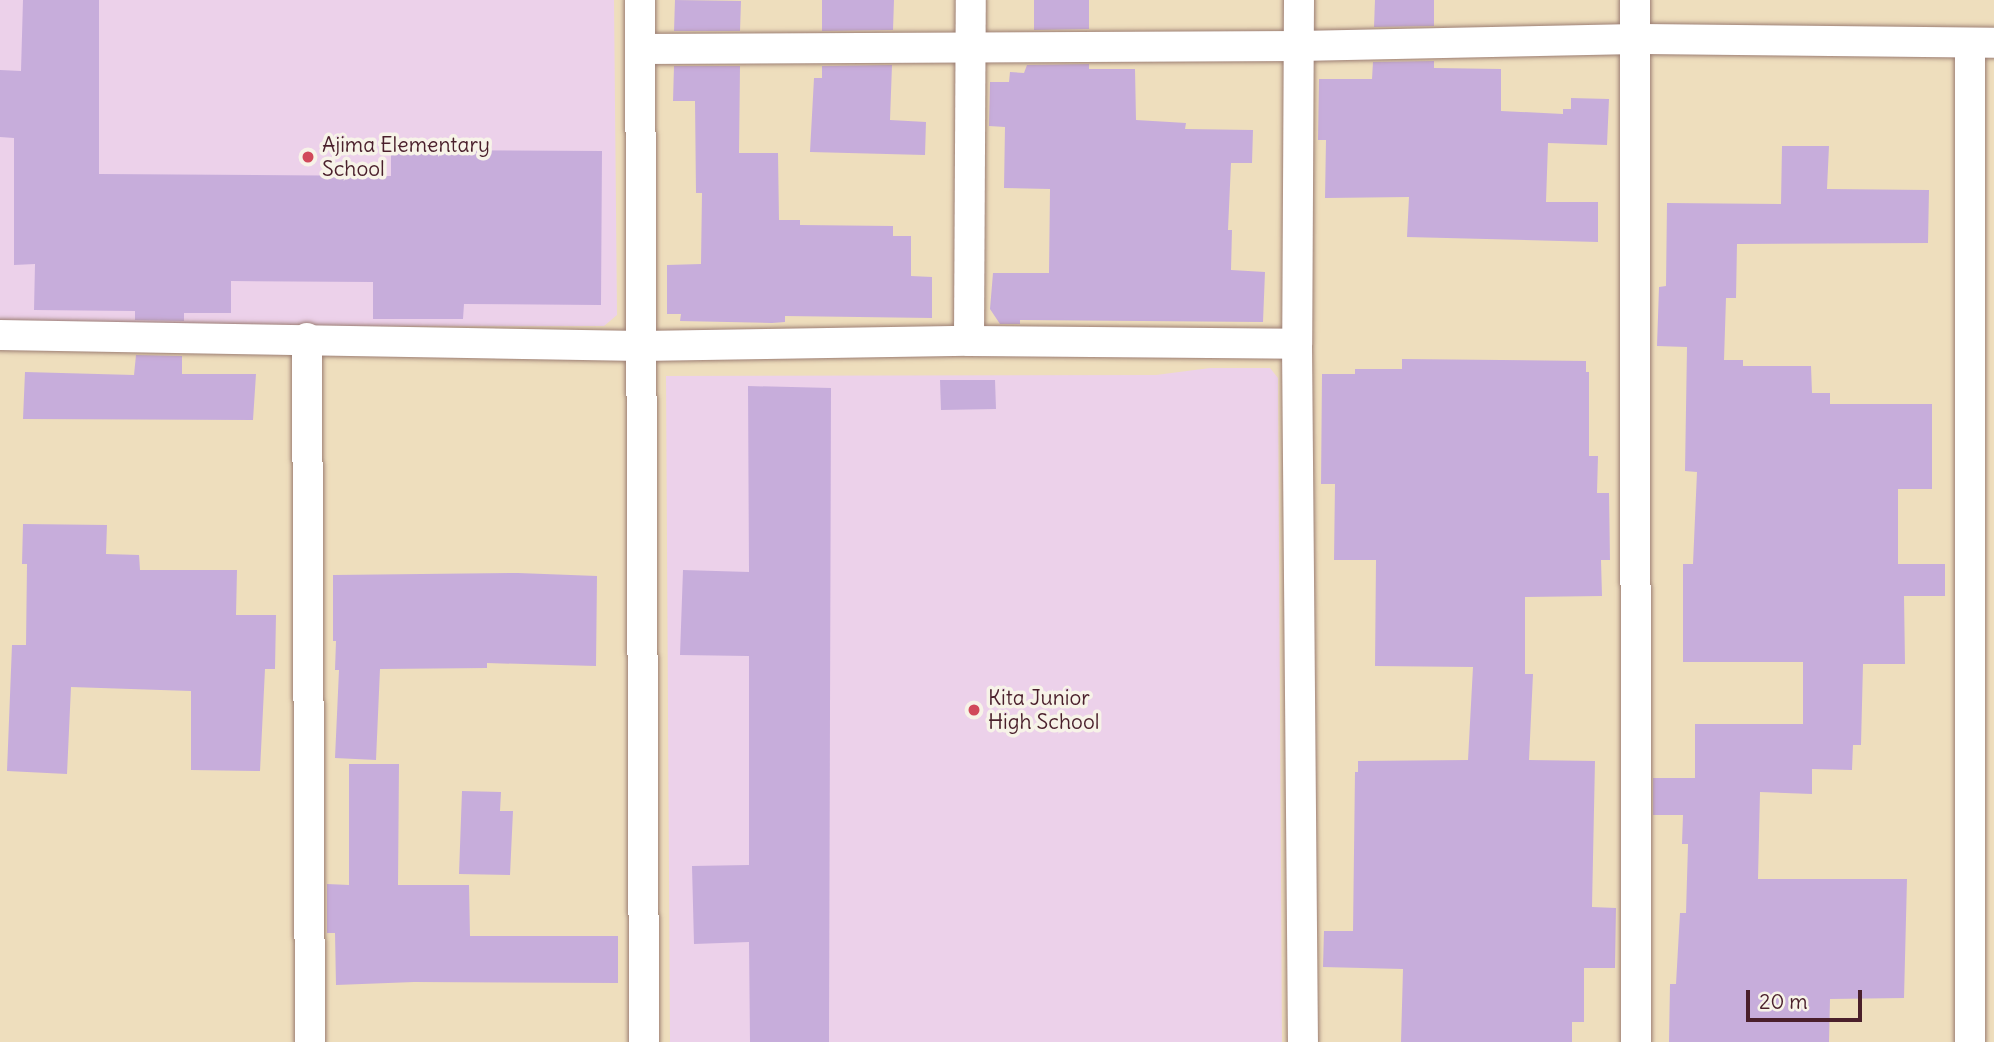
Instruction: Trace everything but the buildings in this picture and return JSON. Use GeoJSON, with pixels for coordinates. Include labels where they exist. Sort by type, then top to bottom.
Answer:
{"type":"FeatureCollection","features":[{"type":"Feature","properties":{"kind":"street"},"geometry":{"type":"LineString","coordinates":[[640,0],[644,1042]]}},
{"type":"Feature","properties":{"kind":"street"},"geometry":{"type":"LineString","coordinates":[[969,341],[971,0]]}},
{"type":"Feature","properties":{"kind":"street"},"geometry":{"type":"LineString","coordinates":[[1299,0],[1297,344],[1303,1042]]}},
{"type":"Feature","properties":{"kind":"street"},"geometry":{"type":"LineString","coordinates":[[1635,0],[1636,1042]]}},
{"type":"Feature","properties":{"kind":"street"},"geometry":{"type":"LineString","coordinates":[[640,49],[1299,46],[1636,39],[1982,43],[1970,1042]]}},
{"type":"Feature","properties":{"kind":"street"},"geometry":{"type":"LineString","coordinates":[[0,335],[307,338],[641,346],[969,341],[1297,344]]}},
{"type":"Feature","properties":{"kind":"street"},"geometry":{"type":"LineString","coordinates":[[307,338],[310,1042]]}},
{"type":"Feature","properties":{"kind":"shaded area","name":"Ajima Elementary School"},"geometry":{"type":"Polygon","coordinates":[[[0,0],[614,0],[617,315],[604,326],[4,327],[0,323],[0,0]]]}},
{"type":"Feature","properties":{"kind":"shaded area","name":"Kita Junior High School"},"geometry":{"type":"Polygon","coordinates":[[[1210,368],[1270,368],[1278,378],[1282,1042],[670,1042],[666,376],[1156,375],[1210,368]]]}},
{"type":"Feature","properties":{"kind":"place","name":"Ajima Elementary School"},"geometry":{"type":"Point","coordinates":[308,157]}},
{"type":"Feature","properties":{"kind":"place","name":"Kita Junior High School"},"geometry":{"type":"Point","coordinates":[974,710]}}]}
